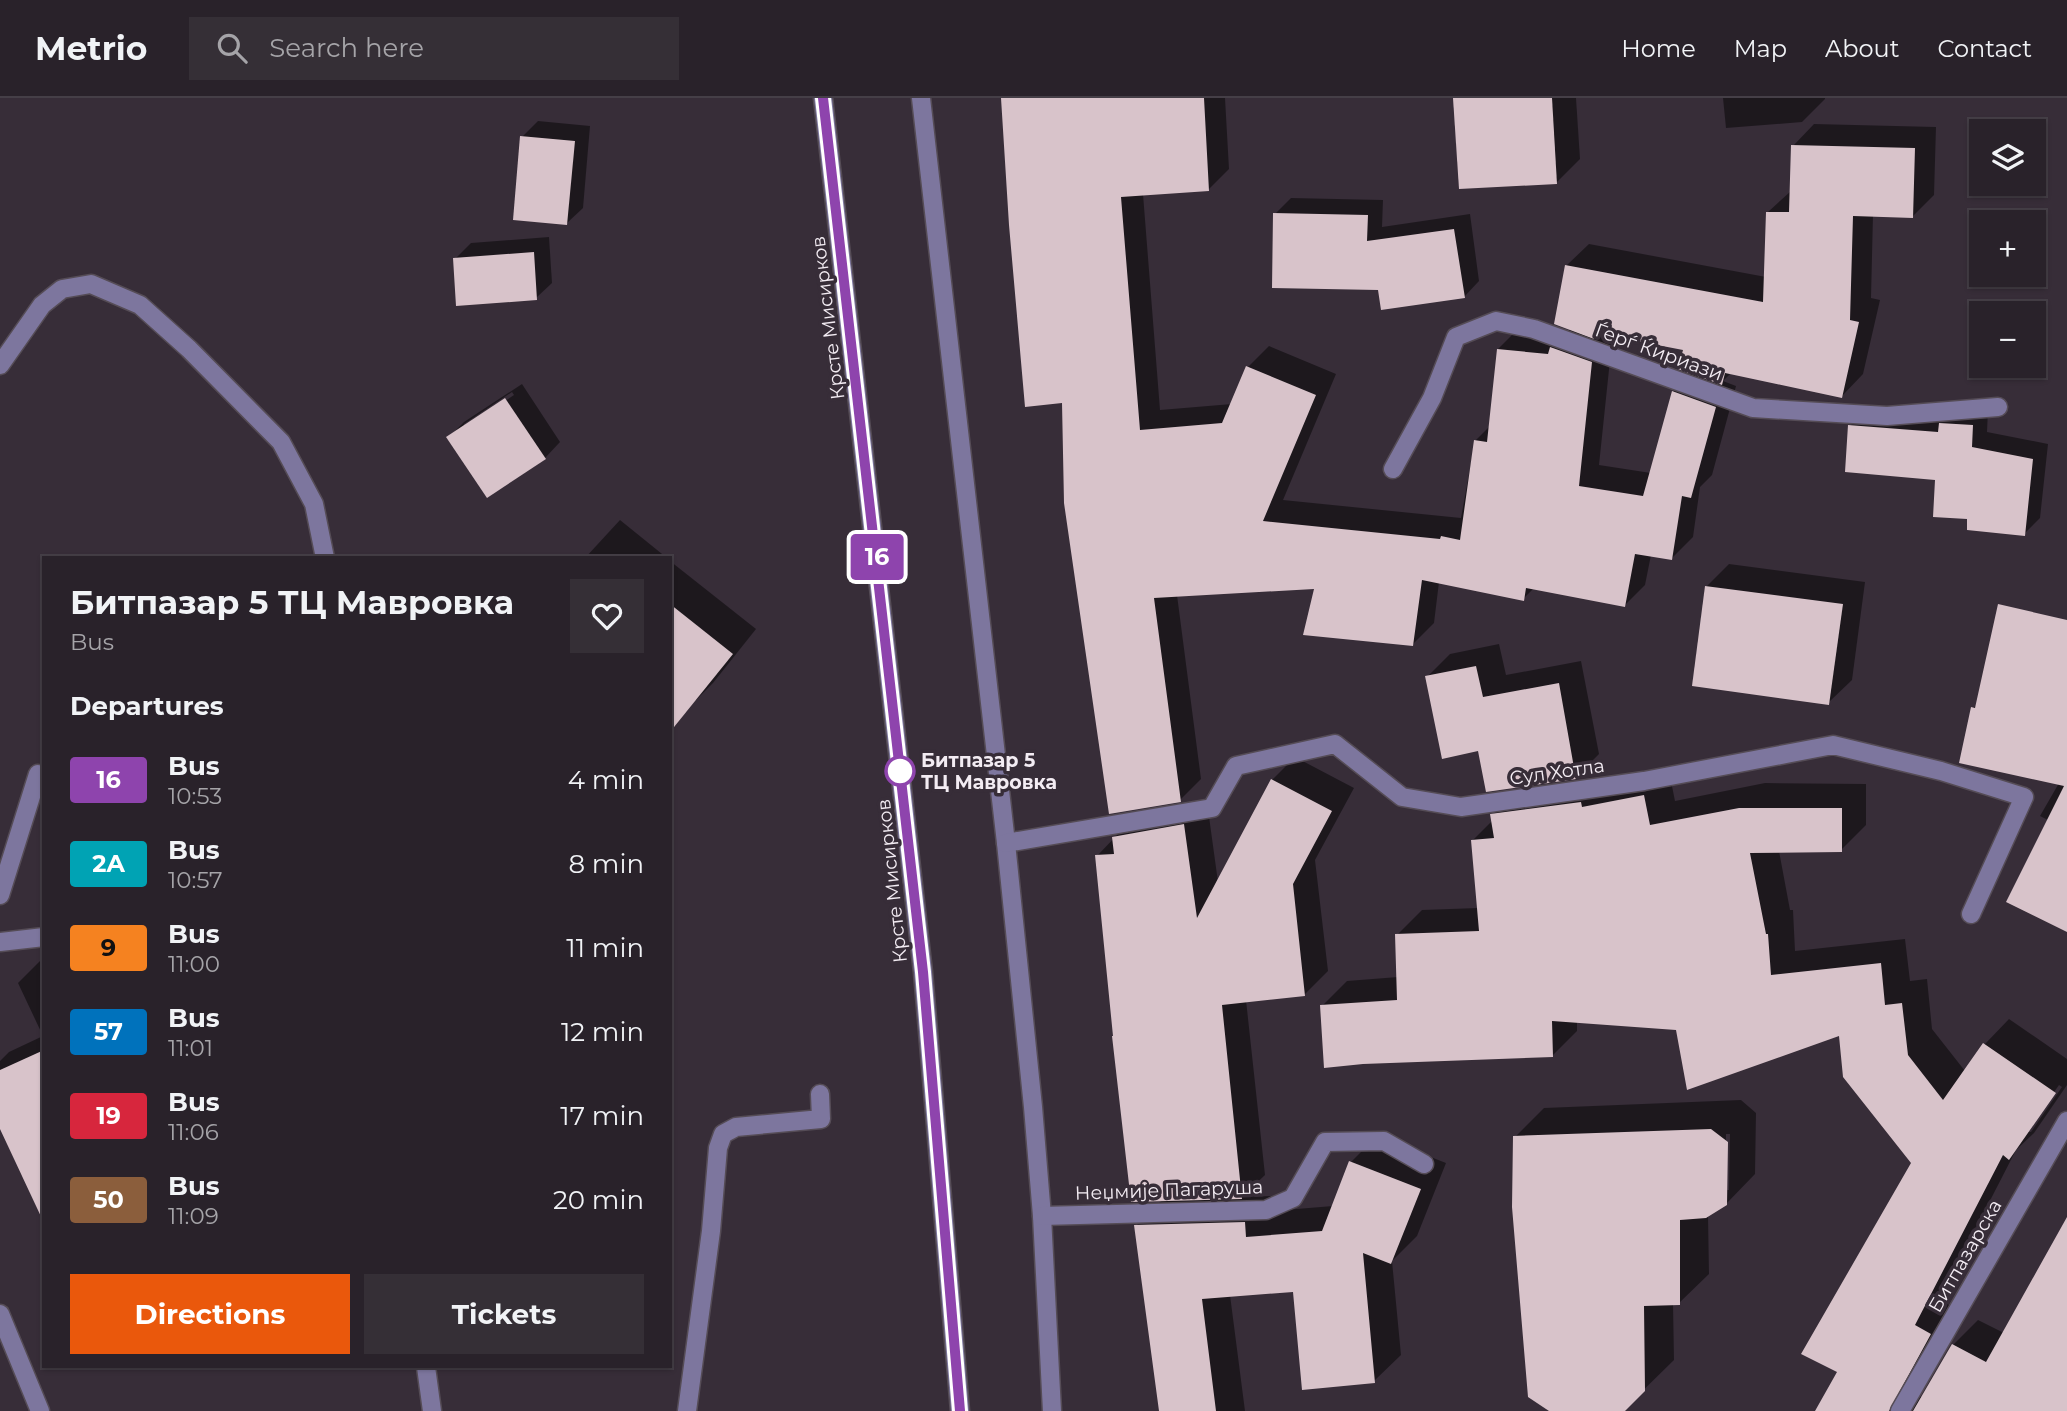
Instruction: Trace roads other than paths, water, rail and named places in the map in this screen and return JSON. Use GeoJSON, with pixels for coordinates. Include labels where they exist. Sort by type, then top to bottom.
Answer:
{"type":"FeatureCollection","features":[{"type":"Feature","properties":{"kind":"street","name":"Крсте Мисирков"},"geometry":{"type":"LineString","coordinates":[[823,98],[923,972],[960,1411]]}},
{"type":"Feature","properties":{"kind":"street"},"geometry":{"type":"LineString","coordinates":[[921,98],[1006,843],[1042,1216],[1052,1411]]}},
{"type":"Feature","properties":{"kind":"street"},"geometry":{"type":"LineString","coordinates":[[0,365],[42,306],[62,289],[91,284],[140,305],[189,349],[281,442],[314,504],[325,556]]}},
{"type":"Feature","properties":{"kind":"street","name":"Ѓерѓ Ќириази"},"geometry":{"type":"LineString","coordinates":[[1394,469],[1432,398],[1456,337],[1496,321],[1534,329],[1753,408],[1887,416],[1998,407]]}},
{"type":"Feature","properties":{"kind":"street","name":"Сул Хотла"},"geometry":{"type":"LineString","coordinates":[[1006,843],[1212,808],[1236,766],[1335,744],[1402,797],[1461,807],[1644,781],[1833,745],[1941,771],[2024,797],[1971,914]]}},
{"type":"Feature","properties":{"kind":"street"},"geometry":{"type":"LineString","coordinates":[[0,895],[38,774]]}},
{"type":"Feature","properties":{"kind":"street"},"geometry":{"type":"LineString","coordinates":[[0,942],[42,937]]}},
{"type":"Feature","properties":{"kind":"street"},"geometry":{"type":"LineString","coordinates":[[687,1411],[711,1231],[718,1148],[723,1134],[736,1127],[821,1119],[820,1094]]}},
{"type":"Feature","properties":{"kind":"street","name":"Битпазарска"},"geometry":{"type":"LineString","coordinates":[[1900,1411],[2067,1121]]}},
{"type":"Feature","properties":{"kind":"street","name":"Неџмије Пагаруша"},"geometry":{"type":"LineString","coordinates":[[1042,1216],[1266,1210],[1293,1198],[1325,1142],[1384,1141],[1423,1164]]}},
{"type":"Feature","properties":{"kind":"street"},"geometry":{"type":"LineString","coordinates":[[0,1314],[40,1411]]}},
{"type":"Feature","properties":{"kind":"street"},"geometry":{"type":"LineString","coordinates":[[426,1368],[432,1411]]}},
{"type":"Feature","properties":{"kind":"place","name":"Битпазар 5 ТЦ Мавровка"},"geometry":{"type":"Point","coordinates":[900,771]}}]}
